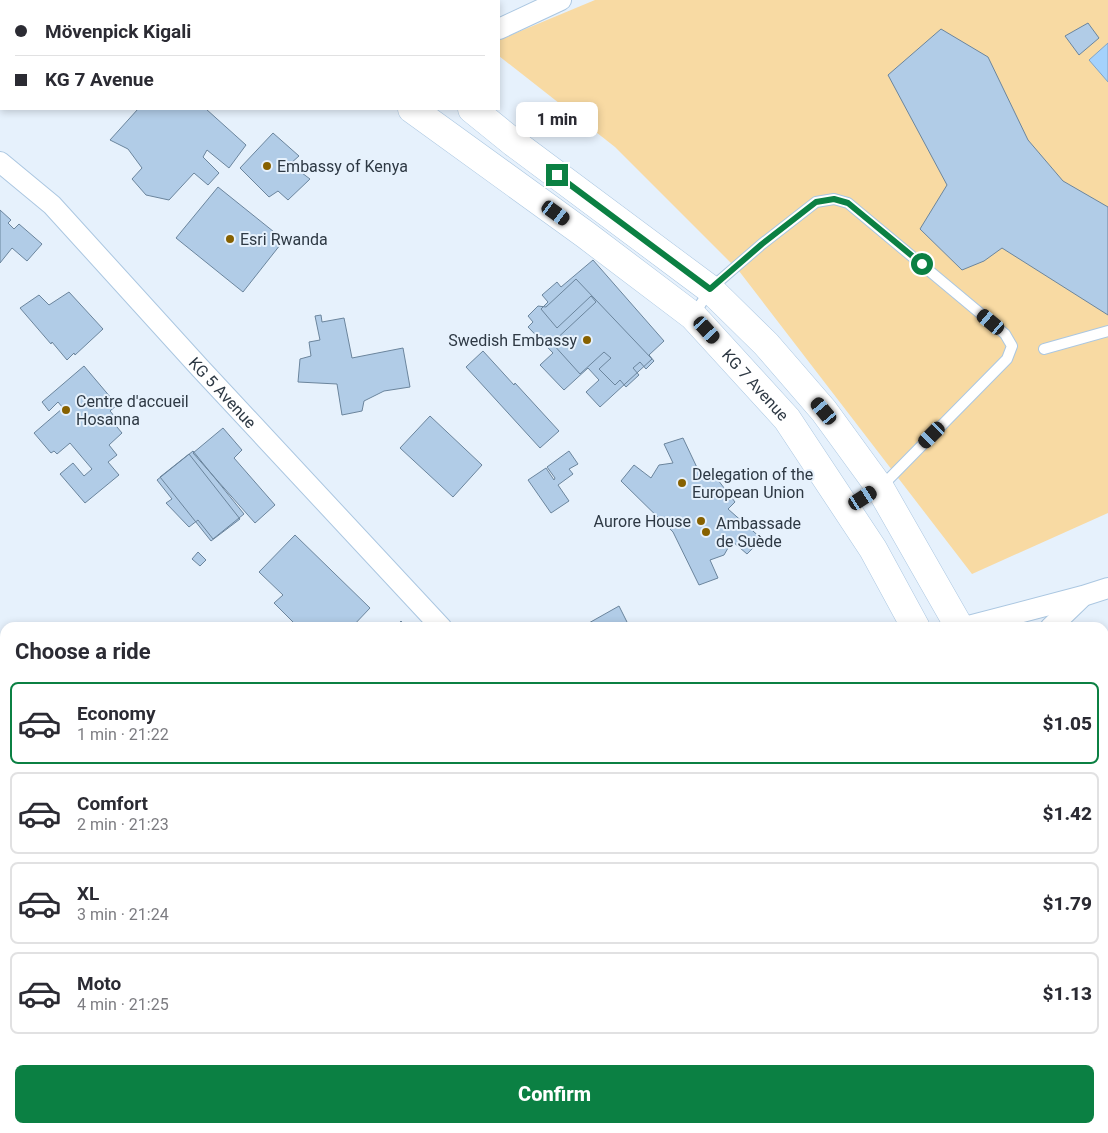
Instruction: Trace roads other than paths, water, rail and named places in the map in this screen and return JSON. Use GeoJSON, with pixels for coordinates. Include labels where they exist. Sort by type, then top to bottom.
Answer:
{"type":"FeatureCollection","features":[{"type":"Feature","properties":{"kind":"main road","name":"KG 7 Avenue"},"geometry":{"type":"LineString","coordinates":[[413,110],[586,235],[693,316],[787,419],[873,549],[913,622]]}},
{"type":"Feature","properties":{"kind":"main road","name":"KG 7 Avenue"},"geometry":{"type":"LineString","coordinates":[[473,110],[514,143],[710,289],[766,344],[817,404],[880,488],[957,622]]}},
{"type":"Feature","properties":{"kind":"street"},"geometry":{"type":"LineString","coordinates":[[500,29],[560,0]]}},
{"type":"Feature","properties":{"kind":"street","name":"KG 5 Avenue"},"geometry":{"type":"LineString","coordinates":[[0,162],[52,204],[200,368],[436,622]]}},
{"type":"Feature","properties":{"kind":"street"},"geometry":{"type":"LineString","coordinates":[[983,622],[1108,588]]}},
{"type":"Feature","properties":{"kind":"street"},"geometry":{"type":"LineString","coordinates":[[1056,622],[1083,596]]}},
{"type":"Feature","properties":{"kind":"lane"},"geometry":{"type":"LineString","coordinates":[[693,316],[710,289],[762,244],[816,202],[834,199],[848,203],[1005,334],[1012,346],[1006,359],[880,488],[846,509]]}},
{"type":"Feature","properties":{"kind":"lane"},"geometry":{"type":"LineString","coordinates":[[1044,349],[1108,331]]}},
{"type":"Feature","properties":{"kind":"water"},"geometry":{"type":"Polygon","coordinates":[[[1108,43],[1108,82],[1089,60],[1108,43]]]}},
{"type":"Feature","properties":{"kind":"place","name":"Embassy of Kenya"},"geometry":{"type":"Point","coordinates":[267,166]}},
{"type":"Feature","properties":{"kind":"place","name":"Esri Rwanda"},"geometry":{"type":"Point","coordinates":[230,239]}},
{"type":"Feature","properties":{"kind":"place","name":"Swedish Embassy"},"geometry":{"type":"Point","coordinates":[587,340]}},
{"type":"Feature","properties":{"kind":"place","name":"Centre d'accueil Hosanna"},"geometry":{"type":"Point","coordinates":[66,410]}},
{"type":"Feature","properties":{"kind":"place","name":"Delegation of the European Union"},"geometry":{"type":"Point","coordinates":[682,483]}},
{"type":"Feature","properties":{"kind":"place","name":"Aurore House"},"geometry":{"type":"Point","coordinates":[701,521]}},
{"type":"Feature","properties":{"kind":"place","name":"Ambassade de Suède"},"geometry":{"type":"Point","coordinates":[706,532]}}]}
